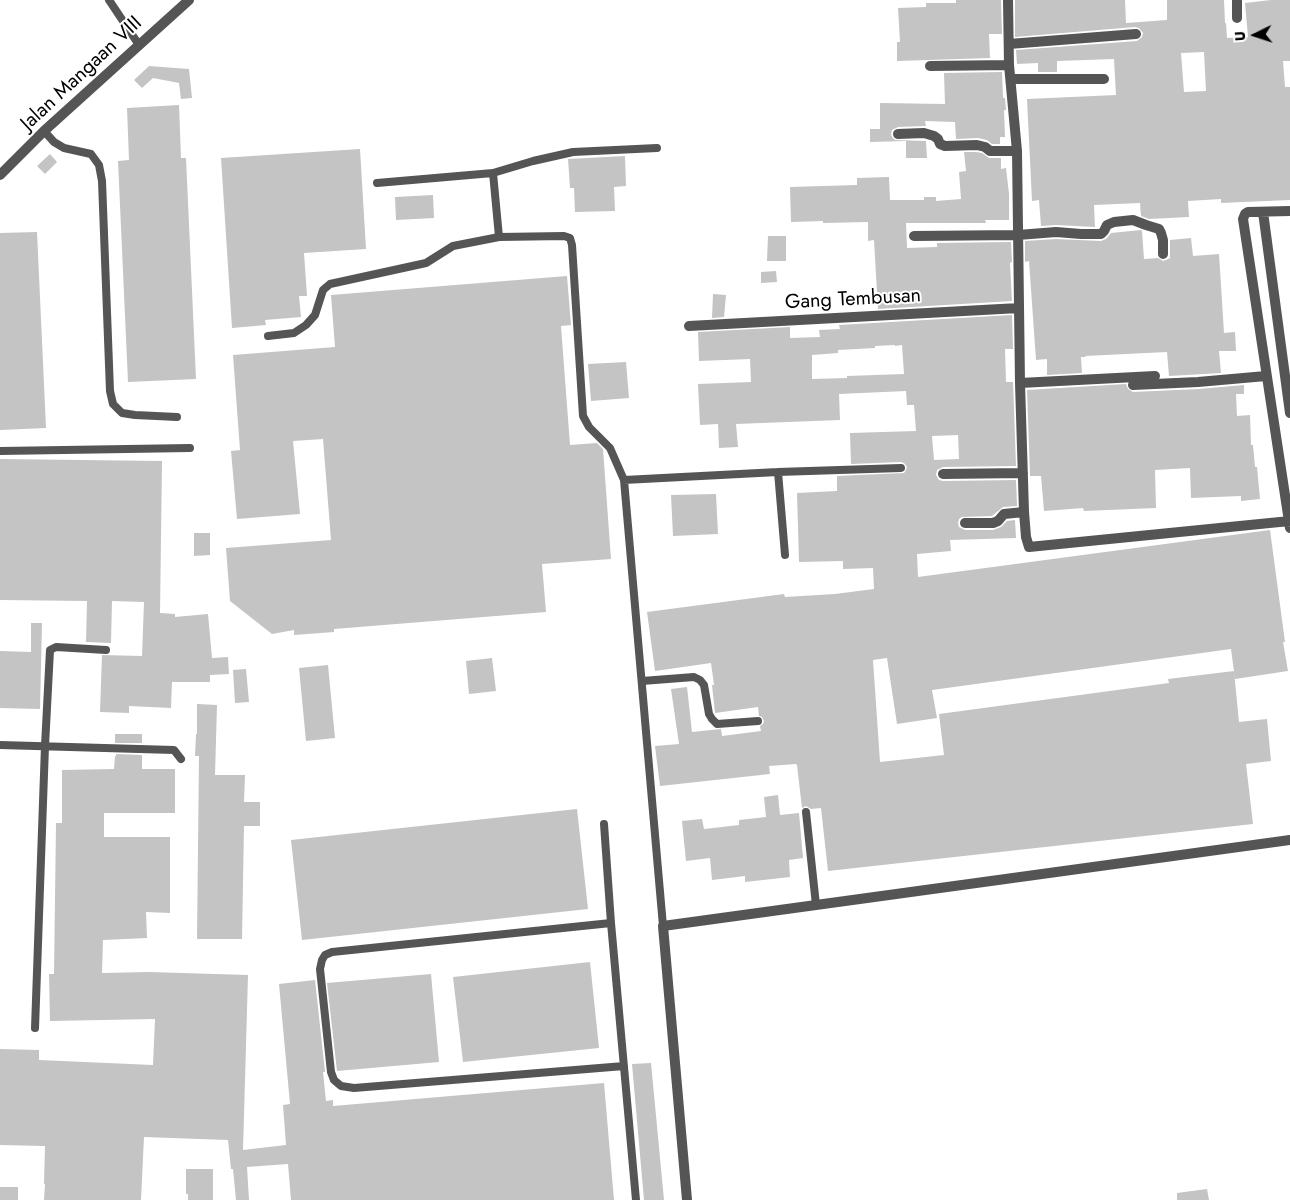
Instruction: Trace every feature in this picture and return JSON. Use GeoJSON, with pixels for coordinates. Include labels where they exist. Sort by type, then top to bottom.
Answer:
{"type":"FeatureCollection","features":[{"type":"Feature","properties":{"kind":"street","name":"Jalan Mangaan VIII"},"geometry":{"type":"LineString","coordinates":[[0,175],[139,45],[179,4],[189,0]]}},
{"type":"Feature","properties":{"kind":"street"},"geometry":{"type":"LineString","coordinates":[[1008,0],[1010,65],[1017,151],[1024,512],[1026,538],[1029,547],[1290,523],[1243,219],[1248,212],[1290,211]]}},
{"type":"Feature","properties":{"kind":"street"},"geometry":{"type":"LineString","coordinates":[[1237,0],[1237,18]]}},
{"type":"Feature","properties":{"kind":"street"},"geometry":{"type":"LineString","coordinates":[[1009,44],[1136,34]]}},
{"type":"Feature","properties":{"kind":"street"},"geometry":{"type":"LineString","coordinates":[[930,66],[1010,65]]}},
{"type":"Feature","properties":{"kind":"street"},"geometry":{"type":"LineString","coordinates":[[1011,79],[1104,79]]}},
{"type":"Feature","properties":{"kind":"street"},"geometry":{"type":"LineString","coordinates":[[898,134],[924,133],[934,136],[940,144],[946,146],[977,144],[990,151],[1017,151]]}},
{"type":"Feature","properties":{"kind":"street"},"geometry":{"type":"LineString","coordinates":[[1263,212],[1290,413]]}},
{"type":"Feature","properties":{"kind":"street"},"geometry":{"type":"LineString","coordinates":[[914,236],[1018,235],[1056,232],[1101,234],[1107,226],[1114,222],[1133,220],[1158,229],[1163,240],[1163,254]]}},
{"type":"Feature","properties":{"kind":"street","name":"Gang Tembusan"},"geometry":{"type":"LineString","coordinates":[[689,326],[1019,308]]}},
{"type":"Feature","properties":{"kind":"street"},"geometry":{"type":"LineString","coordinates":[[1133,385],[1198,382],[1283,369]]}},
{"type":"Feature","properties":{"kind":"street"},"geometry":{"type":"LineString","coordinates":[[1020,383],[1155,376]]}},
{"type":"Feature","properties":{"kind":"street"},"geometry":{"type":"LineString","coordinates":[[943,474],[1023,473]]}},
{"type":"Feature","properties":{"kind":"street"},"geometry":{"type":"LineString","coordinates":[[965,523],[993,523],[1004,514],[1024,512]]}},
{"type":"Feature","properties":{"kind":"street"},"geometry":{"type":"LineString","coordinates":[[687,1200],[663,926],[1290,840]]}},
{"type":"Feature","properties":{"kind":"lane"},"geometry":{"type":"LineString","coordinates":[[109,0],[139,45]]}},
{"type":"Feature","properties":{"kind":"lane"},"geometry":{"type":"LineString","coordinates":[[44,132],[54,142],[64,148],[91,154],[99,165],[102,181],[110,391],[113,404],[122,413],[177,417]]}},
{"type":"Feature","properties":{"kind":"lane"},"geometry":{"type":"LineString","coordinates":[[377,183],[493,174],[573,152],[658,148]]}},
{"type":"Feature","properties":{"kind":"lane"},"geometry":{"type":"LineString","coordinates":[[493,174],[499,238]]}},
{"type":"Feature","properties":{"kind":"lane"},"geometry":{"type":"LineString","coordinates":[[268,336],[294,333],[306,325],[315,315],[322,290],[330,284],[426,263],[453,246],[499,238],[564,236],[570,238],[583,416],[588,427],[610,448],[624,480],[663,926]]}},
{"type":"Feature","properties":{"kind":"lane"},"geometry":{"type":"LineString","coordinates":[[0,451],[190,448]]}},
{"type":"Feature","properties":{"kind":"lane"},"geometry":{"type":"LineString","coordinates":[[624,480],[901,468]]}},
{"type":"Feature","properties":{"kind":"lane"},"geometry":{"type":"LineString","coordinates":[[778,472],[785,555]]}},
{"type":"Feature","properties":{"kind":"lane"},"geometry":{"type":"LineString","coordinates":[[35,1028],[50,650],[56,647],[106,650]]}},
{"type":"Feature","properties":{"kind":"lane"},"geometry":{"type":"LineString","coordinates":[[642,681],[694,677],[704,685],[709,714],[717,724],[758,721]]}},
{"type":"Feature","properties":{"kind":"lane"},"geometry":{"type":"LineString","coordinates":[[0,745],[174,750],[181,759]]}},
{"type":"Feature","properties":{"kind":"lane"},"geometry":{"type":"LineString","coordinates":[[806,812],[816,905]]}},
{"type":"Feature","properties":{"kind":"lane"},"geometry":{"type":"LineString","coordinates":[[604,824],[636,1200]]}},
{"type":"Feature","properties":{"kind":"lane"},"geometry":{"type":"LineString","coordinates":[[611,922],[332,952],[325,955],[320,968],[331,1072],[334,1080],[341,1086],[354,1088],[624,1066]]}},
{"type":"Feature","properties":{"kind":"building"},"geometry":{"type":"Polygon","coordinates":[[[956,0],[1001,0],[1002,34],[989,34],[990,58],[897,61],[897,42],[900,42],[898,8],[926,7],[926,3],[956,3],[956,0]]]}},
{"type":"Feature","properties":{"kind":"building"},"geometry":{"type":"Polygon","coordinates":[[[1015,0],[1125,0],[1126,23],[1167,20],[1167,0],[1224,0],[1227,38],[1248,37],[1245,3],[1290,0],[1290,61],[1283,61],[1285,87],[1290,87],[1290,200],[1221,203],[1221,199],[1188,201],[1189,217],[1149,219],[1141,216],[1140,203],[1094,205],[1095,227],[1041,226],[1039,200],[1032,201],[1027,99],[1116,95],[1114,59],[1057,61],[1057,72],[1038,72],[1038,63],[1017,64],[1016,50],[1137,41],[1142,37],[1143,33],[1139,28],[1135,27],[1015,37],[1015,0]],[[1204,52],[1181,53],[1184,92],[1206,91],[1204,52]]]}},
{"type":"Feature","properties":{"kind":"building"},"geometry":{"type":"Polygon","coordinates":[[[149,66],[189,69],[192,98],[181,99],[179,83],[153,78],[142,88],[134,80],[149,66]]]}},
{"type":"Feature","properties":{"kind":"building"},"geometry":{"type":"Polygon","coordinates":[[[1002,72],[1003,98],[1005,98],[1006,110],[1004,110],[1005,137],[1000,137],[1000,144],[992,144],[987,140],[978,138],[956,139],[955,122],[925,121],[926,126],[898,127],[892,130],[891,134],[895,140],[926,141],[927,158],[906,158],[906,141],[870,142],[870,129],[880,129],[880,103],[945,104],[944,73],[1002,72]]]}},
{"type":"Feature","properties":{"kind":"building"},"geometry":{"type":"Polygon","coordinates":[[[179,105],[181,158],[186,158],[196,379],[128,382],[118,161],[129,160],[127,108],[179,105]]]}},
{"type":"Feature","properties":{"kind":"building"},"geometry":{"type":"Polygon","coordinates":[[[360,149],[366,249],[304,253],[307,296],[299,296],[301,317],[265,320],[266,325],[232,328],[221,158],[360,149]]]}},
{"type":"Feature","properties":{"kind":"building"},"geometry":{"type":"Polygon","coordinates":[[[964,152],[982,153],[989,158],[1001,158],[1001,169],[1006,168],[1009,220],[985,220],[986,223],[906,223],[907,248],[937,247],[937,243],[1011,242],[1012,301],[878,309],[874,240],[868,241],[868,222],[791,222],[790,187],[857,185],[857,178],[889,177],[890,200],[924,200],[924,197],[936,197],[936,201],[961,199],[959,172],[966,171],[964,152]]]}},
{"type":"Feature","properties":{"kind":"building"},"geometry":{"type":"Polygon","coordinates":[[[50,154],[57,162],[45,174],[37,166],[50,154]]]}},
{"type":"Feature","properties":{"kind":"building"},"geometry":{"type":"Polygon","coordinates":[[[625,156],[626,186],[614,187],[615,211],[575,212],[574,188],[570,188],[568,159],[625,156]]]}},
{"type":"Feature","properties":{"kind":"building"},"geometry":{"type":"Polygon","coordinates":[[[433,195],[434,218],[396,220],[395,197],[433,195]]]}},
{"type":"Feature","properties":{"kind":"building"},"geometry":{"type":"Polygon","coordinates":[[[1141,230],[1144,259],[1158,258],[1163,261],[1166,260],[1170,258],[1170,240],[1191,238],[1193,256],[1219,254],[1224,333],[1235,332],[1236,351],[1219,351],[1221,373],[1169,376],[1167,352],[1085,356],[1081,357],[1082,373],[1047,375],[1047,359],[1036,360],[1029,261],[1025,262],[1025,241],[1056,239],[1101,241],[1106,239],[1111,233],[1141,230]]]}},
{"type":"Feature","properties":{"kind":"building"},"geometry":{"type":"Polygon","coordinates":[[[37,232],[46,428],[0,430],[0,233],[37,232]]]}},
{"type":"Feature","properties":{"kind":"building"},"geometry":{"type":"Polygon","coordinates":[[[768,236],[786,236],[786,261],[767,261],[768,236]]]}},
{"type":"Feature","properties":{"kind":"building"},"geometry":{"type":"Polygon","coordinates":[[[776,271],[777,282],[761,283],[761,272],[776,271]]]}},
{"type":"Feature","properties":{"kind":"building"},"geometry":{"type":"Polygon","coordinates":[[[567,276],[571,325],[561,326],[570,445],[597,443],[603,449],[611,559],[542,564],[546,612],[334,629],[334,632],[294,635],[294,630],[272,634],[230,601],[226,548],[331,540],[323,439],[293,441],[300,514],[237,519],[231,451],[240,450],[233,355],[335,347],[331,295],[567,276]]]}},
{"type":"Feature","properties":{"kind":"building"},"geometry":{"type":"Polygon","coordinates":[[[713,294],[726,295],[724,317],[712,318],[713,294]]]}},
{"type":"Feature","properties":{"kind":"building"},"geometry":{"type":"Polygon","coordinates":[[[1012,315],[1013,349],[1005,349],[1006,382],[1013,382],[1016,466],[943,467],[937,470],[936,475],[939,480],[943,481],[1016,480],[1017,506],[1003,507],[992,516],[962,517],[958,523],[959,527],[965,530],[993,530],[1001,527],[1007,521],[1015,520],[1016,538],[950,540],[951,551],[917,554],[918,577],[1270,530],[1288,671],[1235,679],[1234,673],[1239,722],[1267,719],[1271,761],[1246,764],[1253,824],[828,871],[821,808],[811,809],[806,806],[802,808],[796,764],[769,766],[770,774],[660,786],[655,746],[679,744],[671,689],[687,687],[692,732],[721,729],[722,736],[761,731],[760,726],[764,721],[759,716],[758,707],[715,713],[711,663],[655,671],[647,612],[784,594],[785,597],[874,589],[873,568],[843,569],[843,561],[799,562],[797,493],[837,491],[837,476],[904,473],[907,467],[901,462],[851,464],[850,433],[916,431],[914,405],[907,405],[906,391],[839,394],[840,420],[736,424],[738,447],[719,448],[718,424],[700,425],[698,384],[751,382],[750,359],[699,361],[698,332],[790,327],[790,338],[820,337],[819,330],[840,329],[839,325],[1012,315]],[[902,345],[838,350],[838,353],[812,355],[812,379],[904,374],[902,345]],[[958,435],[932,436],[934,460],[959,459],[958,435]],[[1231,649],[932,690],[937,718],[897,724],[887,658],[873,660],[880,762],[944,755],[939,714],[1169,683],[1168,679],[1234,671],[1231,649]]]}},
{"type":"Feature","properties":{"kind":"building"},"geometry":{"type":"Polygon","coordinates":[[[626,362],[629,398],[591,401],[588,364],[626,362]]]}},
{"type":"Feature","properties":{"kind":"building"},"geometry":{"type":"Polygon","coordinates":[[[1126,384],[1128,389],[1133,392],[1244,385],[1244,394],[1236,394],[1237,416],[1250,415],[1251,445],[1253,445],[1255,467],[1257,467],[1260,499],[1241,501],[1241,496],[1191,498],[1190,468],[1155,470],[1156,508],[1084,511],[1083,508],[1044,511],[1041,476],[1030,476],[1027,390],[1126,384]]]}},
{"type":"Feature","properties":{"kind":"building"},"geometry":{"type":"Polygon","coordinates":[[[0,459],[162,461],[160,613],[175,614],[175,617],[208,614],[212,658],[228,657],[229,674],[210,675],[210,682],[172,682],[171,708],[129,706],[129,713],[100,712],[102,655],[142,656],[144,602],[112,601],[111,643],[86,642],[87,601],[0,600],[0,459]]]}},
{"type":"Feature","properties":{"kind":"building"},"geometry":{"type":"Polygon","coordinates":[[[716,494],[718,534],[673,536],[671,495],[716,494]]]}},
{"type":"Feature","properties":{"kind":"building"},"geometry":{"type":"Polygon","coordinates":[[[194,533],[210,533],[210,555],[194,556],[194,533]]]}},
{"type":"Feature","properties":{"kind":"building"},"geometry":{"type":"Polygon","coordinates":[[[31,623],[42,623],[40,709],[0,708],[0,651],[31,652],[31,623]]]}},
{"type":"Feature","properties":{"kind":"building"},"geometry":{"type":"Polygon","coordinates":[[[492,658],[496,691],[469,694],[466,661],[492,658]]]}},
{"type":"Feature","properties":{"kind":"building"},"geometry":{"type":"Polygon","coordinates":[[[328,665],[335,738],[306,741],[299,668],[328,665]]]}},
{"type":"Feature","properties":{"kind":"building"},"geometry":{"type":"Polygon","coordinates":[[[246,669],[249,702],[235,703],[233,670],[246,669]]]}},
{"type":"Feature","properties":{"kind":"building"},"geometry":{"type":"Polygon","coordinates":[[[197,704],[217,705],[215,775],[245,775],[244,802],[260,802],[260,826],[244,826],[242,939],[197,939],[199,756],[195,756],[197,704]]]}},
{"type":"Feature","properties":{"kind":"building"},"geometry":{"type":"Polygon","coordinates":[[[115,734],[142,734],[142,743],[115,743],[115,734]]]}},
{"type":"Feature","properties":{"kind":"building"},"geometry":{"type":"Polygon","coordinates":[[[116,754],[142,755],[142,769],[175,769],[175,813],[104,813],[104,837],[170,837],[170,913],[146,912],[147,938],[103,940],[102,973],[149,972],[248,975],[243,1150],[286,1145],[283,1105],[290,1104],[279,984],[315,980],[325,1072],[323,1072],[326,1101],[333,1100],[333,1106],[604,1083],[614,1200],[291,1200],[288,1164],[247,1167],[249,1200],[236,1200],[228,1140],[144,1137],[141,1200],[44,1200],[45,1146],[0,1145],[0,1049],[39,1050],[39,1060],[153,1065],[155,1019],[50,1021],[49,974],[54,974],[56,823],[62,823],[62,770],[114,769],[116,754]]]}},
{"type":"Feature","properties":{"kind":"building"},"geometry":{"type":"Polygon","coordinates":[[[778,795],[780,815],[799,813],[803,858],[789,860],[790,877],[745,882],[745,876],[712,880],[710,858],[686,861],[682,821],[702,819],[704,829],[739,825],[739,820],[766,817],[764,797],[778,795]]]}},
{"type":"Feature","properties":{"kind":"building"},"geometry":{"type":"Polygon","coordinates":[[[577,809],[588,909],[302,940],[291,840],[577,809]]]}},
{"type":"Feature","properties":{"kind":"building"},"geometry":{"type":"Polygon","coordinates":[[[590,962],[599,1048],[463,1062],[453,977],[590,962]]]}},
{"type":"Feature","properties":{"kind":"building"},"geometry":{"type":"Polygon","coordinates":[[[431,974],[439,1062],[337,1071],[327,983],[431,974]]]}},
{"type":"Feature","properties":{"kind":"building"},"geometry":{"type":"Polygon","coordinates":[[[651,1063],[664,1200],[644,1200],[632,1064],[651,1063]]]}},
{"type":"Feature","properties":{"kind":"building"},"geometry":{"type":"Polygon","coordinates":[[[186,1169],[213,1169],[213,1200],[188,1200],[188,1194],[186,1194],[186,1169]]]}},
{"type":"Feature","properties":{"kind":"building"},"geometry":{"type":"Polygon","coordinates":[[[0,1187],[18,1187],[18,1200],[0,1200],[0,1187]]]}},
{"type":"Feature","properties":{"kind":"building"},"geometry":{"type":"Polygon","coordinates":[[[1207,1189],[1209,1200],[1177,1200],[1177,1193],[1207,1189]]]}}]}
